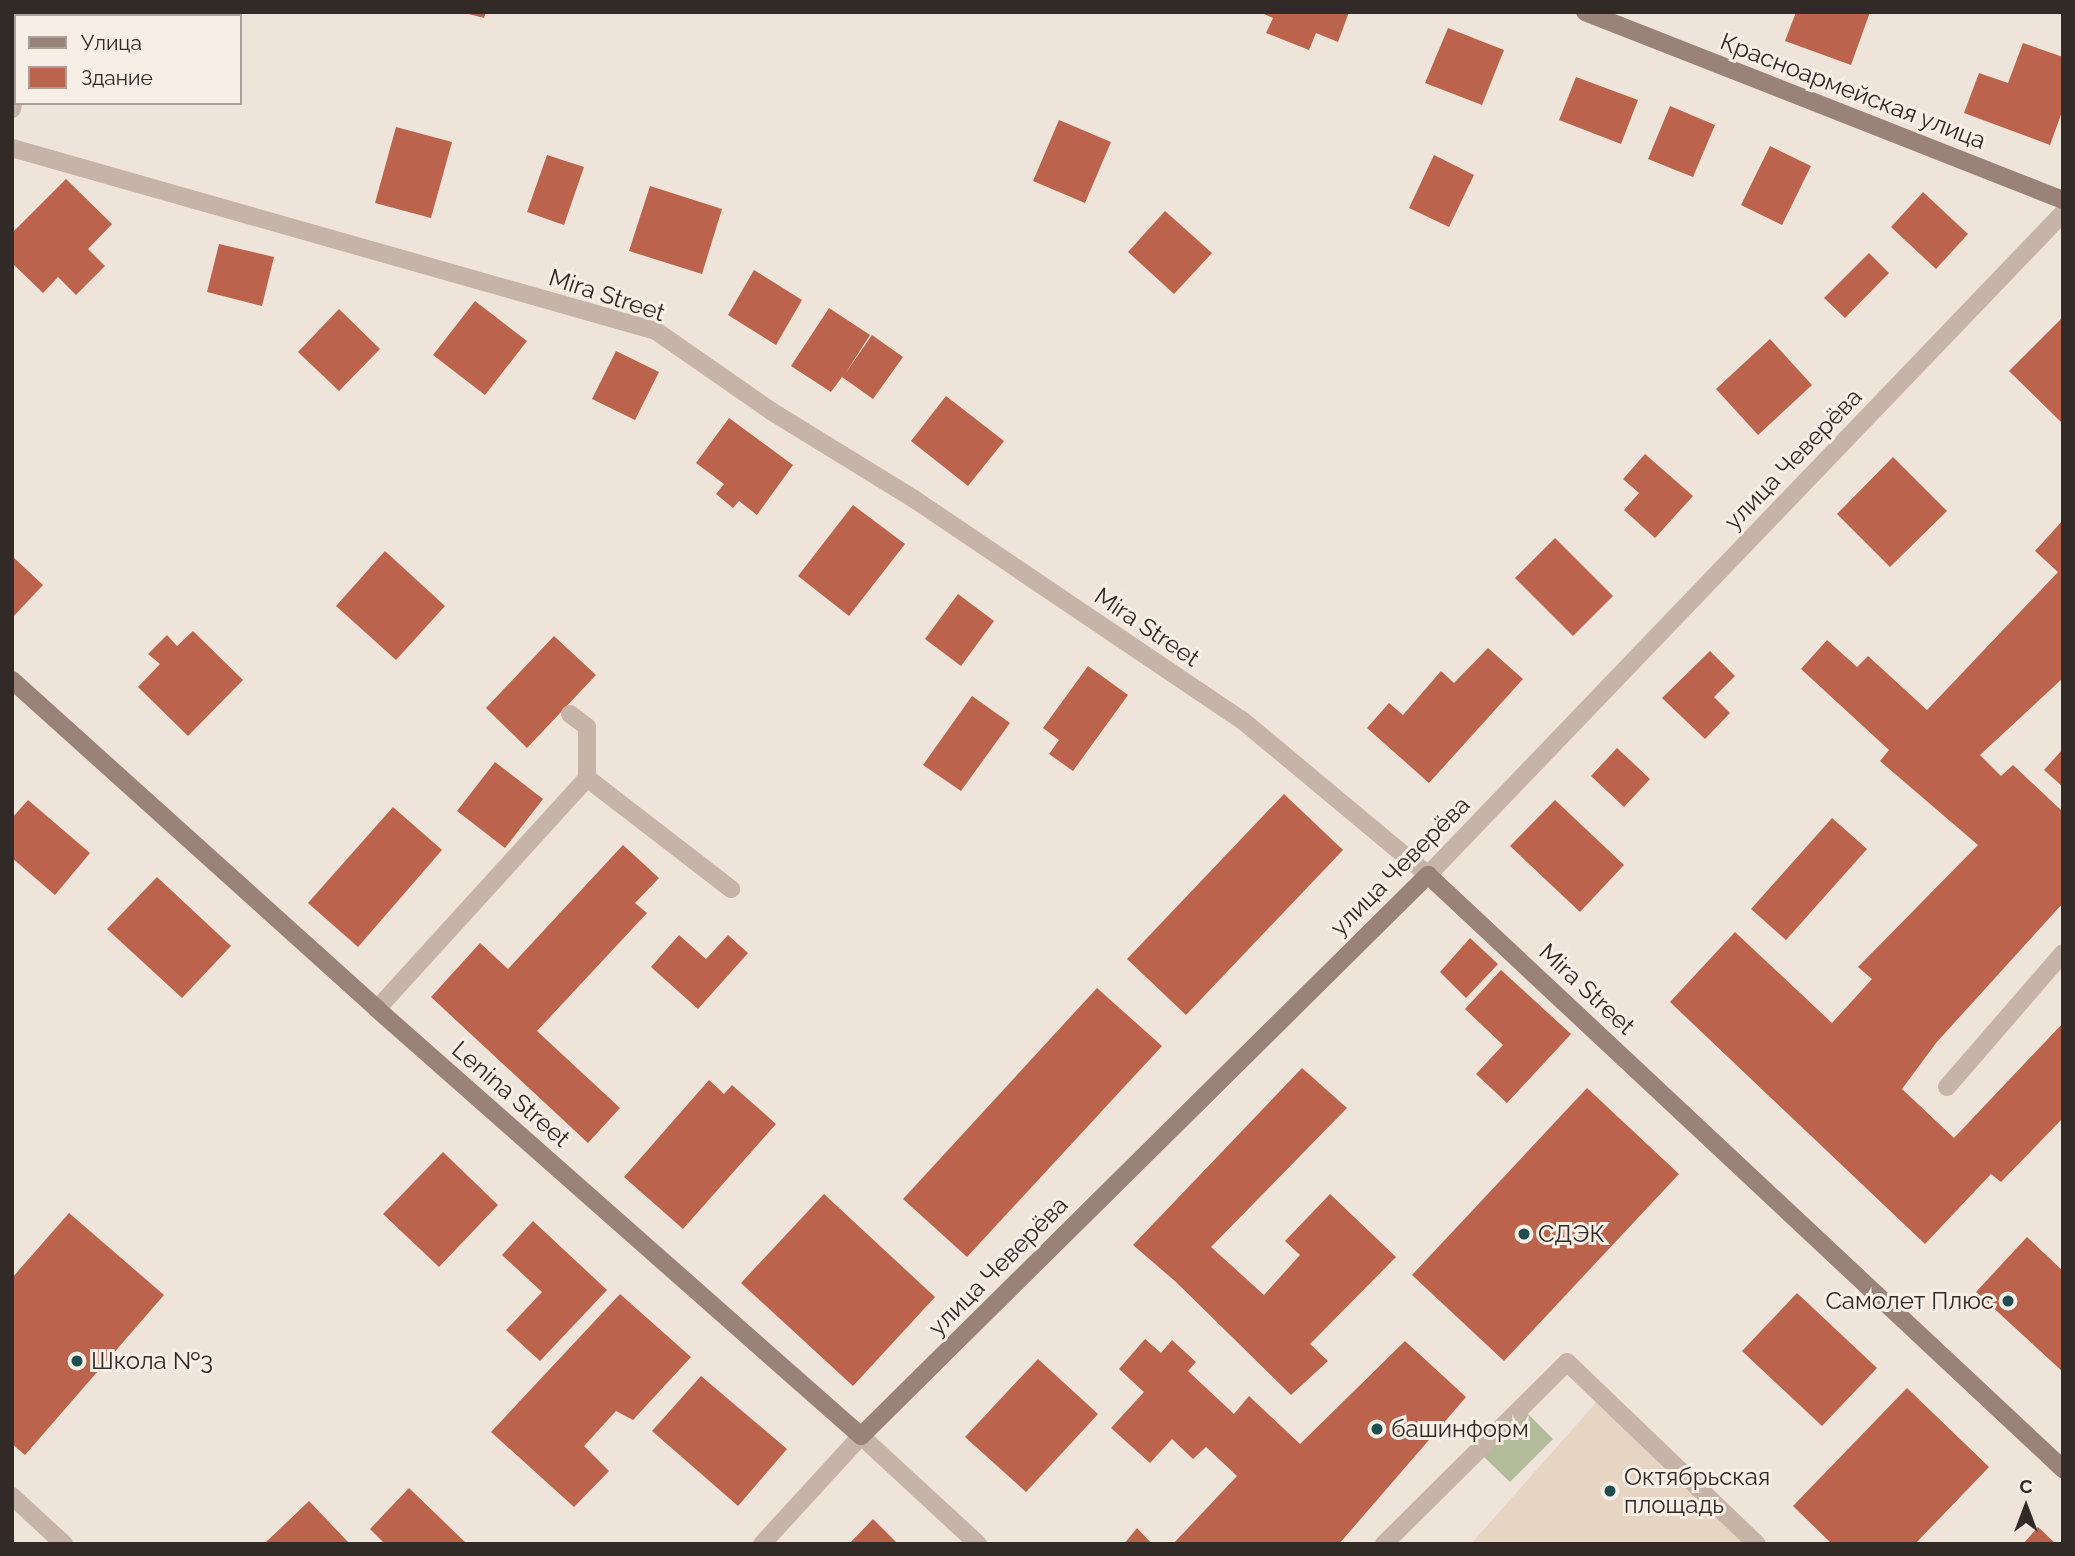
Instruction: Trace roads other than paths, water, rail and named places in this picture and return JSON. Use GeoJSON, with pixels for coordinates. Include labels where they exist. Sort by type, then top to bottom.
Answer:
{"type":"FeatureCollection","features":[{"type":"Feature","properties":{"kind":"main road","name":"Красноармейская улица"},"geometry":{"type":"LineString","coordinates":[[1585,12],[2063,200]]}},
{"type":"Feature","properties":{"kind":"main road","name":"Lenina Street"},"geometry":{"type":"LineString","coordinates":[[12,680],[377,1009],[861,1436]]}},
{"type":"Feature","properties":{"kind":"main road","name":"улица Чеверёва"},"geometry":{"type":"LineString","coordinates":[[861,1436],[1428,875]]}},
{"type":"Feature","properties":{"kind":"main road","name":"Mira Street"},"geometry":{"type":"LineString","coordinates":[[1428,875],[2063,1469]]}},
{"type":"Feature","properties":{"kind":"street","name":"Mira Street"},"geometry":{"type":"LineString","coordinates":[[12,148],[656,331],[771,411],[914,499],[1242,720],[1428,875]]}},
{"type":"Feature","properties":{"kind":"street","name":"улица Чеверёва"},"geometry":{"type":"LineString","coordinates":[[1428,875],[2063,213]]}},
{"type":"Feature","properties":{"kind":"street"},"geometry":{"type":"LineString","coordinates":[[377,1009],[587,778],[587,727],[570,714]]}},
{"type":"Feature","properties":{"kind":"street"},"geometry":{"type":"LineString","coordinates":[[587,778],[731,889]]}},
{"type":"Feature","properties":{"kind":"street"},"geometry":{"type":"LineString","coordinates":[[1947,1087],[2063,953]]}},
{"type":"Feature","properties":{"kind":"street"},"geometry":{"type":"LineString","coordinates":[[1384,1544],[1567,1362],[1758,1544]]}},
{"type":"Feature","properties":{"kind":"street","name":"улица Чеверёва"},"geometry":{"type":"LineString","coordinates":[[762,1544],[861,1436]]}},
{"type":"Feature","properties":{"kind":"street","name":"Lenina Street"},"geometry":{"type":"LineString","coordinates":[[861,1436],[978,1544]]}},
{"type":"Feature","properties":{"kind":"street"},"geometry":{"type":"LineString","coordinates":[[12,1496],[64,1544]]}},
{"type":"Feature","properties":{"kind":"place","name":"СДЭК"},"geometry":{"type":"Point","coordinates":[1524,1234]}},
{"type":"Feature","properties":{"kind":"place","name":"Самолет Плюс"},"geometry":{"type":"Point","coordinates":[2008,1301]}},
{"type":"Feature","properties":{"kind":"place","name":"Школа №3"},"geometry":{"type":"Point","coordinates":[77,1361]}},
{"type":"Feature","properties":{"kind":"place","name":"башинформ"},"geometry":{"type":"Point","coordinates":[1377,1429]}},
{"type":"Feature","properties":{"kind":"place","name":"Октябрьская площадь"},"geometry":{"type":"Point","coordinates":[1610,1491]}}]}
